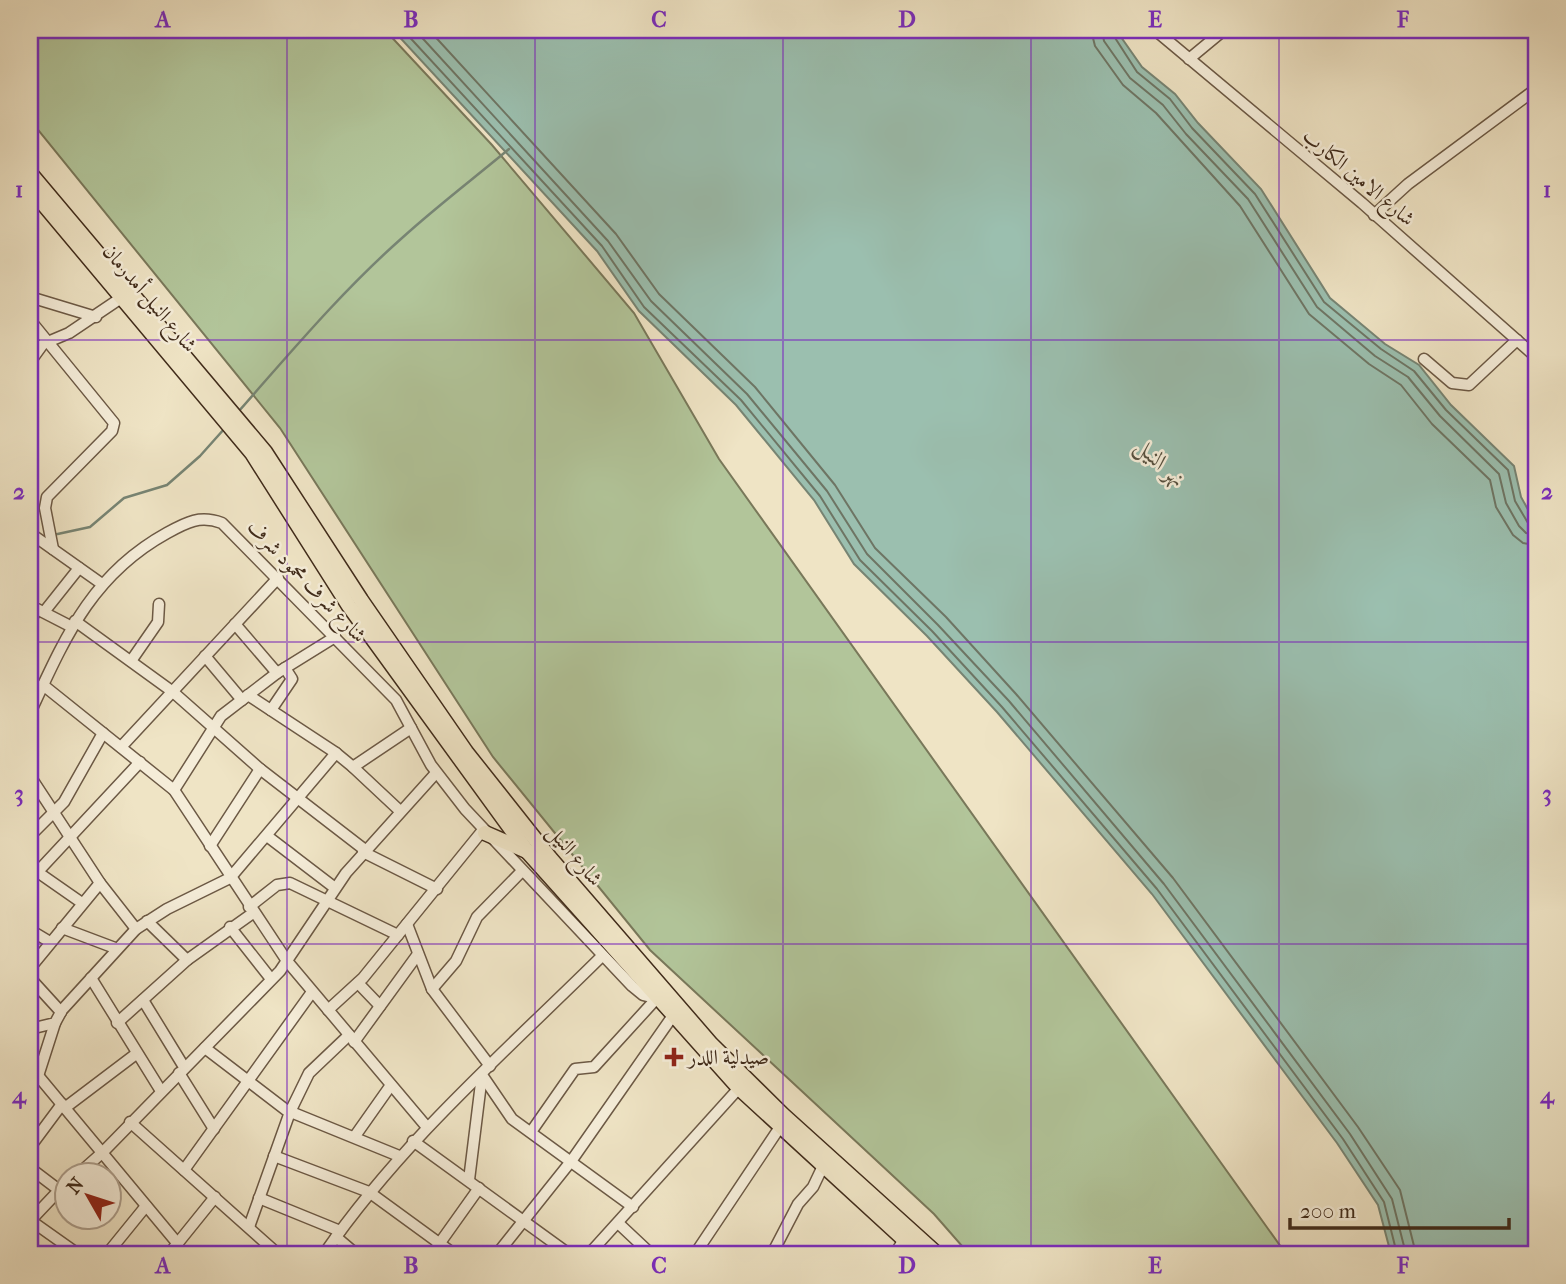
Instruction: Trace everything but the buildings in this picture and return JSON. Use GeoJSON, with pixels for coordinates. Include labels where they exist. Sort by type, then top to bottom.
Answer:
{"type":"FeatureCollection","features":[{"type":"Feature","properties":{"kind":"main road"},"geometry":{"type":"LineString","coordinates":[[30,173],[222,408]]}},
{"type":"Feature","properties":{"kind":"main road","name":"شارع النيل أمدرمان"},"geometry":{"type":"LineString","coordinates":[[30,188],[121,298],[242,432]]}},
{"type":"Feature","properties":{"kind":"main road","name":"شارع النيل"},"geometry":{"type":"LineString","coordinates":[[242,432],[349,606],[527,851],[656,999],[739,1088],[823,1166],[937,1254]]}},
{"type":"Feature","properties":{"kind":"main road","name":"شارع النيل"},"geometry":{"type":"LineString","coordinates":[[242,432],[277,468],[361,600],[466,752],[550,858],[729,1062],[907,1233],[920,1254]]}},
{"type":"Feature","properties":{"kind":"main road"},"geometry":{"type":"LineString","coordinates":[[484,832],[550,858]]}},
{"type":"Feature","properties":{"kind":"street","name":"شارع الامين الكارب"},"geometry":{"type":"LineString","coordinates":[[1155,30],[1374,215],[1536,357]]}},
{"type":"Feature","properties":{"kind":"street"},"geometry":{"type":"LineString","coordinates":[[1189,60],[1224,30]]}},
{"type":"Feature","properties":{"kind":"street"},"geometry":{"type":"LineString","coordinates":[[1374,215],[1408,184],[1536,89]]}},
{"type":"Feature","properties":{"kind":"street"},"geometry":{"type":"LineString","coordinates":[[30,297],[96,317]]}},
{"type":"Feature","properties":{"kind":"street"},"geometry":{"type":"LineString","coordinates":[[30,362],[47,341],[69,333],[121,298]]}},
{"type":"Feature","properties":{"kind":"street"},"geometry":{"type":"LineString","coordinates":[[30,320],[114,423],[112,431],[47,497],[45,508],[53,549]]}},
{"type":"Feature","properties":{"kind":"street"},"geometry":{"type":"LineString","coordinates":[[1424,359],[1452,383],[1469,385],[1517,340]]}},
{"type":"Feature","properties":{"kind":"street","name":"شارع شرف محمود شرف"},"geometry":{"type":"LineString","coordinates":[[30,713],[73,624],[102,584],[134,553],[200,518],[226,526],[396,700],[436,774],[484,832],[638,992],[656,999]]}},
{"type":"Feature","properties":{"kind":"street"},"geometry":{"type":"LineString","coordinates":[[30,533],[102,584]]}},
{"type":"Feature","properties":{"kind":"street"},"geometry":{"type":"LineString","coordinates":[[44,612],[79,568]]}},
{"type":"Feature","properties":{"kind":"street"},"geometry":{"type":"LineString","coordinates":[[121,747],[278,578]]}},
{"type":"Feature","properties":{"kind":"street"},"geometry":{"type":"LineString","coordinates":[[131,661],[157,623],[159,604]]}},
{"type":"Feature","properties":{"kind":"street"},"geometry":{"type":"LineString","coordinates":[[30,622],[37,609],[73,624],[131,661],[173,692],[260,769],[364,851],[437,888]]}},
{"type":"Feature","properties":{"kind":"street"},"geometry":{"type":"LineString","coordinates":[[234,624],[292,679],[271,710]]}},
{"type":"Feature","properties":{"kind":"street"},"geometry":{"type":"LineString","coordinates":[[174,790],[212,728],[245,697],[335,637]]}},
{"type":"Feature","properties":{"kind":"street"},"geometry":{"type":"LineString","coordinates":[[205,656],[245,697],[271,710],[336,753],[400,811]]}},
{"type":"Feature","properties":{"kind":"street"},"geometry":{"type":"LineString","coordinates":[[43,685],[174,790],[251,910],[288,961],[426,1126]]}},
{"type":"Feature","properties":{"kind":"street"},"geometry":{"type":"LineString","coordinates":[[353,768],[411,728]]}},
{"type":"Feature","properties":{"kind":"street"},"geometry":{"type":"LineString","coordinates":[[30,836],[66,799],[103,733]]}},
{"type":"Feature","properties":{"kind":"street"},"geometry":{"type":"LineString","coordinates":[[30,1088],[38,1076],[61,1012],[115,948],[147,921],[230,878],[336,753]]}},
{"type":"Feature","properties":{"kind":"street"},"geometry":{"type":"LineString","coordinates":[[82,903],[34,877],[140,762]]}},
{"type":"Feature","properties":{"kind":"street"},"geometry":{"type":"LineString","coordinates":[[210,846],[260,769]]}},
{"type":"Feature","properties":{"kind":"street"},"geometry":{"type":"LineString","coordinates":[[91,1162],[288,961],[326,901],[364,851],[436,774]]}},
{"type":"Feature","properties":{"kind":"street"},"geometry":{"type":"LineString","coordinates":[[30,776],[68,838],[136,929]]}},
{"type":"Feature","properties":{"kind":"street"},"geometry":{"type":"LineString","coordinates":[[328,1010],[358,983],[484,832]]}},
{"type":"Feature","properties":{"kind":"street"},"geometry":{"type":"LineString","coordinates":[[267,836],[335,888]]}},
{"type":"Feature","properties":{"kind":"street"},"geometry":{"type":"LineString","coordinates":[[432,989],[456,961],[478,917],[521,872]]}},
{"type":"Feature","properties":{"kind":"street"},"geometry":{"type":"LineString","coordinates":[[117,1023],[187,960],[251,910],[269,890],[284,883],[302,887],[398,935]]}},
{"type":"Feature","properties":{"kind":"street"},"geometry":{"type":"LineString","coordinates":[[30,968],[100,884]]}},
{"type":"Feature","properties":{"kind":"street"},"geometry":{"type":"LineString","coordinates":[[147,921],[187,960]]}},
{"type":"Feature","properties":{"kind":"street"},"geometry":{"type":"LineString","coordinates":[[407,924],[432,989],[486,1070],[508,1115],[633,1207]]}},
{"type":"Feature","properties":{"kind":"street"},"geometry":{"type":"LineString","coordinates":[[230,927],[271,979]]}},
{"type":"Feature","properties":{"kind":"street"},"geometry":{"type":"LineString","coordinates":[[62,928],[115,948]]}},
{"type":"Feature","properties":{"kind":"street"},"geometry":{"type":"LineString","coordinates":[[30,930],[50,942]]}},
{"type":"Feature","properties":{"kind":"street"},"geometry":{"type":"LineString","coordinates":[[249,1227],[290,1112],[312,1069],[352,1039],[418,954]]}},
{"type":"Feature","properties":{"kind":"street"},"geometry":{"type":"LineString","coordinates":[[324,1254],[369,1192],[426,1126],[603,956]]}},
{"type":"Feature","properties":{"kind":"street"},"geometry":{"type":"LineString","coordinates":[[30,978],[61,1012]]}},
{"type":"Feature","properties":{"kind":"street"},"geometry":{"type":"LineString","coordinates":[[91,978],[161,1091]]}},
{"type":"Feature","properties":{"kind":"street"},"geometry":{"type":"LineString","coordinates":[[358,983],[380,1006]]}},
{"type":"Feature","properties":{"kind":"street"},"geometry":{"type":"LineString","coordinates":[[184,1170],[312,992]]}},
{"type":"Feature","properties":{"kind":"street"},"geometry":{"type":"LineString","coordinates":[[531,1132],[575,1069],[594,1067],[656,999]]}},
{"type":"Feature","properties":{"kind":"street"},"geometry":{"type":"LineString","coordinates":[[143,1000],[214,1129]]}},
{"type":"Feature","properties":{"kind":"street"},"geometry":{"type":"LineString","coordinates":[[497,1254],[572,1160],[673,1017]]}},
{"type":"Feature","properties":{"kind":"street"},"geometry":{"type":"LineString","coordinates":[[30,1029],[55,1023]]}},
{"type":"Feature","properties":{"kind":"street"},"geometry":{"type":"LineString","coordinates":[[205,1048],[290,1112],[399,1156]]}},
{"type":"Feature","properties":{"kind":"street"},"geometry":{"type":"LineString","coordinates":[[30,1147],[64,1106],[136,1054]]}},
{"type":"Feature","properties":{"kind":"street"},"geometry":{"type":"LineString","coordinates":[[30,1066],[178,1244]]}},
{"type":"Feature","properties":{"kind":"street"},"geometry":{"type":"LineString","coordinates":[[468,1180],[486,1070]]}},
{"type":"Feature","properties":{"kind":"street"},"geometry":{"type":"LineString","coordinates":[[355,1136],[391,1085]]}},
{"type":"Feature","properties":{"kind":"street"},"geometry":{"type":"LineString","coordinates":[[589,1254],[739,1088]]}},
{"type":"Feature","properties":{"kind":"street"},"geometry":{"type":"LineString","coordinates":[[130,1122],[278,1254]]}},
{"type":"Feature","properties":{"kind":"street"},"geometry":{"type":"LineString","coordinates":[[695,1254],[780,1126]]}},
{"type":"Feature","properties":{"kind":"street"},"geometry":{"type":"LineString","coordinates":[[413,1141],[569,1254]]}},
{"type":"Feature","properties":{"kind":"street"},"geometry":{"type":"LineString","coordinates":[[274,1156],[369,1192],[454,1254]]}},
{"type":"Feature","properties":{"kind":"street"},"geometry":{"type":"LineString","coordinates":[[772,1254],[798,1204],[813,1187],[823,1166]]}},
{"type":"Feature","properties":{"kind":"street"},"geometry":{"type":"LineString","coordinates":[[30,1168],[52,1181]]}},
{"type":"Feature","properties":{"kind":"street"},"geometry":{"type":"LineString","coordinates":[[432,1254],[479,1188]]}},
{"type":"Feature","properties":{"kind":"street"},"geometry":{"type":"LineString","coordinates":[[170,1254],[215,1197]]}},
{"type":"Feature","properties":{"kind":"street"},"geometry":{"type":"LineString","coordinates":[[52,1198],[30,1220],[78,1254]]}},
{"type":"Feature","properties":{"kind":"street"},"geometry":{"type":"LineString","coordinates":[[259,1198],[338,1234],[356,1254]]}},
{"type":"Feature","properties":{"kind":"street"},"geometry":{"type":"LineString","coordinates":[[107,1254],[146,1206]]}},
{"type":"Feature","properties":{"kind":"street"},"geometry":{"type":"LineString","coordinates":[[618,1223],[651,1254]]}},
{"type":"Feature","properties":{"kind":"street"},"geometry":{"type":"LineString","coordinates":[[895,1254],[907,1233]]}},
{"type":"Feature","properties":{"kind":"shaded area"},"geometry":{"type":"Polygon","coordinates":[[[30,30],[385,30],[492,145],[634,313],[719,459],[1286,1254],[969,1254],[934,1214],[650,950],[493,757],[280,428],[30,120],[30,30]]]}},
{"type":"Feature","properties":{"kind":"water","name":"نهر النيل"},"geometry":{"type":"Polygon","coordinates":[[[393,30],[1116,30],[1142,67],[1175,94],[1198,123],[1261,189],[1330,298],[1385,344],[1419,365],[1451,405],[1514,466],[1521,497],[1536,524],[1536,1254],[1391,1254],[1378,1205],[1337,1143],[1152,894],[997,712],[927,636],[854,564],[814,500],[736,405],[639,311],[597,251],[393,30]]]}},
{"type":"Feature","properties":{"kind":"waterway"},"geometry":{"type":"LineString","coordinates":[[238,412],[317,322],[380,258],[509,149]]}},
{"type":"Feature","properties":{"kind":"waterway"},"geometry":{"type":"LineString","coordinates":[[53,535],[90,527],[124,498],[167,485],[200,456],[225,428]]}},
{"type":"Feature","properties":{"kind":"place","name":"صيدلية اللدر"},"geometry":{"type":"Point","coordinates":[674,1057]}}]}
